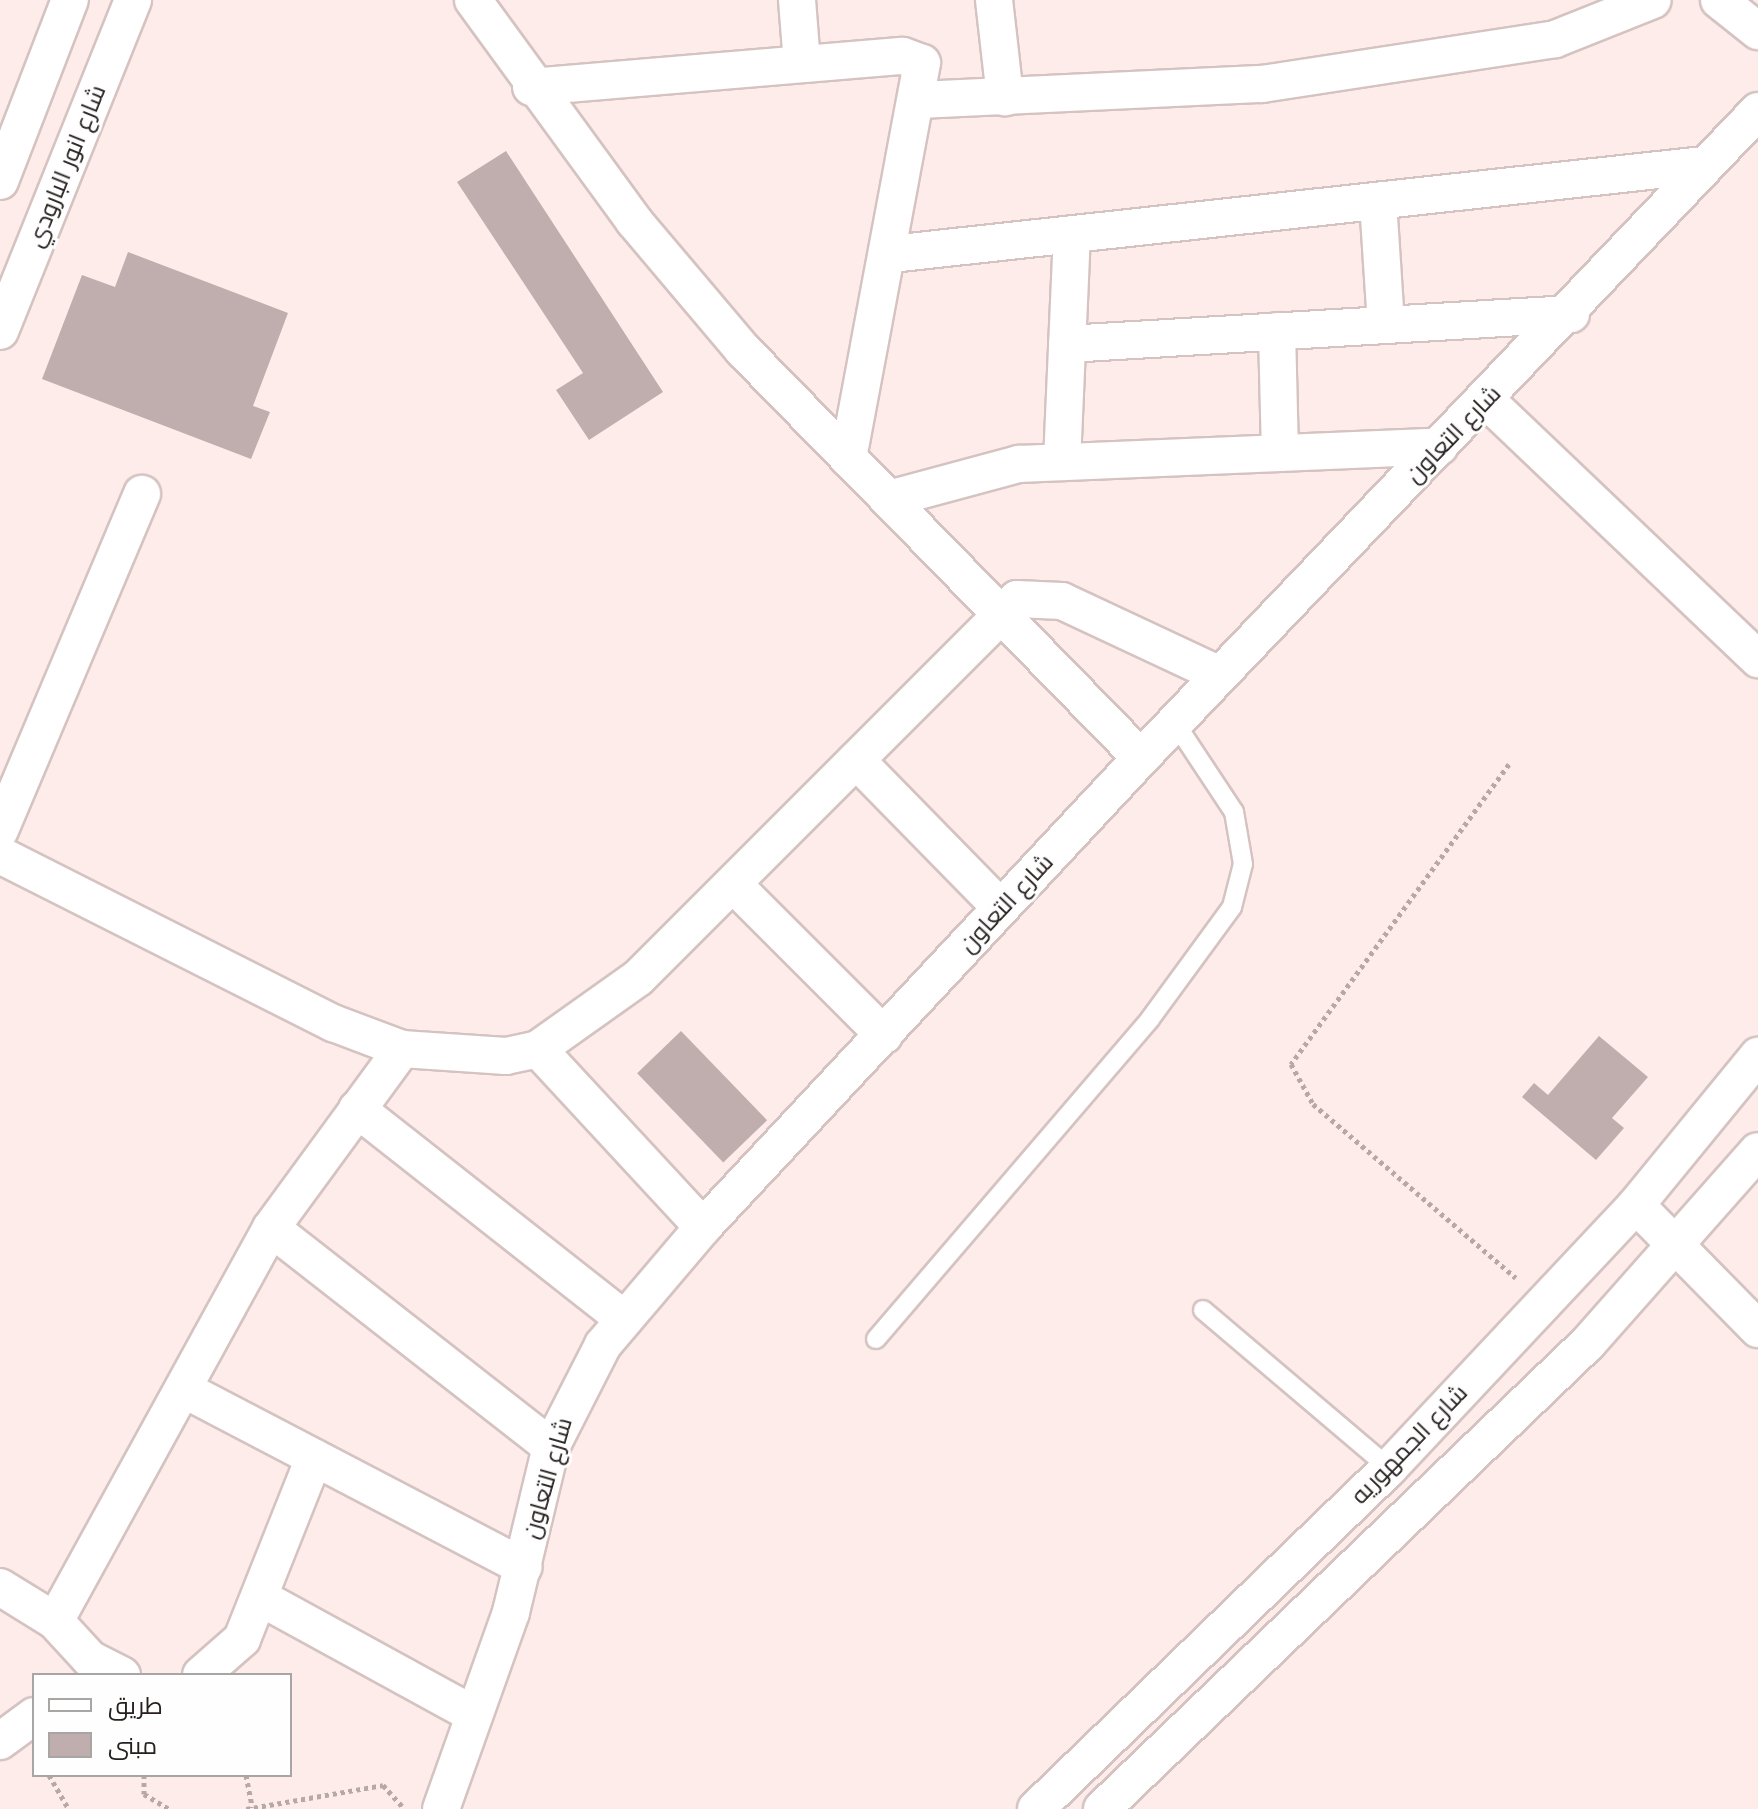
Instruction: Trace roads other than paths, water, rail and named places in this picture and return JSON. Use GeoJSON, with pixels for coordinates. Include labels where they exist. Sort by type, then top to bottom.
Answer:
{"type":"FeatureCollection","features":[{"type":"Feature","properties":{"kind":"street"},"geometry":{"type":"LineString","coordinates":[[0,181],[70,0]]}},
{"type":"Feature","properties":{"kind":"street","name":"شارع انور البارودي"},"geometry":{"type":"LineString","coordinates":[[0,331],[133,0]]}},
{"type":"Feature","properties":{"kind":"street"},"geometry":{"type":"LineString","coordinates":[[473,0],[531,87],[743,350],[1141,758]]}},
{"type":"Feature","properties":{"kind":"street"},"geometry":{"type":"LineString","coordinates":[[797,0],[802,64]]}},
{"type":"Feature","properties":{"kind":"street"},"geometry":{"type":"LineString","coordinates":[[994,0],[1005,97]]}},
{"type":"Feature","properties":{"kind":"street"},"geometry":{"type":"LineString","coordinates":[[1719,0],[1758,31]]}},
{"type":"Feature","properties":{"kind":"street"},"geometry":{"type":"LineString","coordinates":[[921,100],[1262,84],[1542,42],[1633,4]]}},
{"type":"Feature","properties":{"kind":"street"},"geometry":{"type":"LineString","coordinates":[[531,87],[913,56],[926,73],[848,458]]}},
{"type":"Feature","properties":{"kind":"street","name":"شارع التعاون"},"geometry":{"type":"LineString","coordinates":[[441,1809],[523,1567],[551,1447],[582,1377],[624,1319],[703,1227],[1141,758],[1571,314],[1704,165],[1758,111]]}},
{"type":"Feature","properties":{"kind":"street"},"geometry":{"type":"LineString","coordinates":[[891,254],[1704,165]]}},
{"type":"Feature","properties":{"kind":"street"},"geometry":{"type":"LineString","coordinates":[[1378,201],[1386,324]]}},
{"type":"Feature","properties":{"kind":"street"},"geometry":{"type":"LineString","coordinates":[[1062,462],[1072,234]]}},
{"type":"Feature","properties":{"kind":"street"},"geometry":{"type":"LineString","coordinates":[[1067,344],[1571,314]]}},
{"type":"Feature","properties":{"kind":"street"},"geometry":{"type":"LineString","coordinates":[[1277,331],[1280,453]]}},
{"type":"Feature","properties":{"kind":"street"},"geometry":{"type":"LineString","coordinates":[[1486,400],[1758,659]]}},
{"type":"Feature","properties":{"kind":"street"},"geometry":{"type":"LineString","coordinates":[[889,499],[976,470],[1062,462],[1440,446]]}},
{"type":"Feature","properties":{"kind":"street"},"geometry":{"type":"LineString","coordinates":[[0,830],[142,494]]}},
{"type":"Feature","properties":{"kind":"street"},"geometry":{"type":"LineString","coordinates":[[0,855],[333,1023],[402,1049],[495,1056],[538,1049],[638,978],[735,886],[998,614],[1017,599],[1047,596],[1220,675]]}},
{"type":"Feature","properties":{"kind":"street"},"geometry":{"type":"LineString","coordinates":[[856,760],[1001,908]]}},
{"type":"Feature","properties":{"kind":"street"},"geometry":{"type":"LineString","coordinates":[[735,886],[884,1035]]}},
{"type":"Feature","properties":{"kind":"street"},"geometry":{"type":"LineString","coordinates":[[55,1621],[185,1390],[271,1228],[402,1049]]}},
{"type":"Feature","properties":{"kind":"street"},"geometry":{"type":"LineString","coordinates":[[538,1049],[703,1227]]}},
{"type":"Feature","properties":{"kind":"street","name":"شارع الجمهوريه"},"geometry":{"type":"LineString","coordinates":[[1036,1809],[1389,1468],[1636,1205],[1758,1056]]}},
{"type":"Feature","properties":{"kind":"street"},"geometry":{"type":"LineString","coordinates":[[357,1109],[624,1319]]}},
{"type":"Feature","properties":{"kind":"street"},"geometry":{"type":"LineString","coordinates":[[1093,1757],[1113,1800],[1425,1504],[1677,1247],[1758,1151]]}},
{"type":"Feature","properties":{"kind":"street"},"geometry":{"type":"LineString","coordinates":[[1636,1205],[1758,1329]]}},
{"type":"Feature","properties":{"kind":"street"},"geometry":{"type":"LineString","coordinates":[[271,1228],[551,1447]]}},
{"type":"Feature","properties":{"kind":"street"},"geometry":{"type":"LineString","coordinates":[[185,1390],[523,1567]]}},
{"type":"Feature","properties":{"kind":"street"},"geometry":{"type":"LineString","coordinates":[[203,1673],[242,1639],[261,1598],[314,1458]]}},
{"type":"Feature","properties":{"kind":"street"},"geometry":{"type":"LineString","coordinates":[[1389,1468],[1425,1504]]}},
{"type":"Feature","properties":{"kind":"street"},"geometry":{"type":"LineString","coordinates":[[0,1587],[55,1621],[82,1667],[112,1673]]}},
{"type":"Feature","properties":{"kind":"street"},"geometry":{"type":"LineString","coordinates":[[261,1598],[473,1714]]}},
{"type":"Feature","properties":{"kind":"street"},"geometry":{"type":"LineString","coordinates":[[0,1741],[32,1717]]}},
{"type":"Feature","properties":{"kind":"lane"},"geometry":{"type":"LineString","coordinates":[[876,1339],[1150,1019],[1232,907],[1243,864],[1234,812],[1175,723]]}},
{"type":"Feature","properties":{"kind":"lane"},"geometry":{"type":"LineString","coordinates":[[1203,1310],[1389,1468]]}}]}
